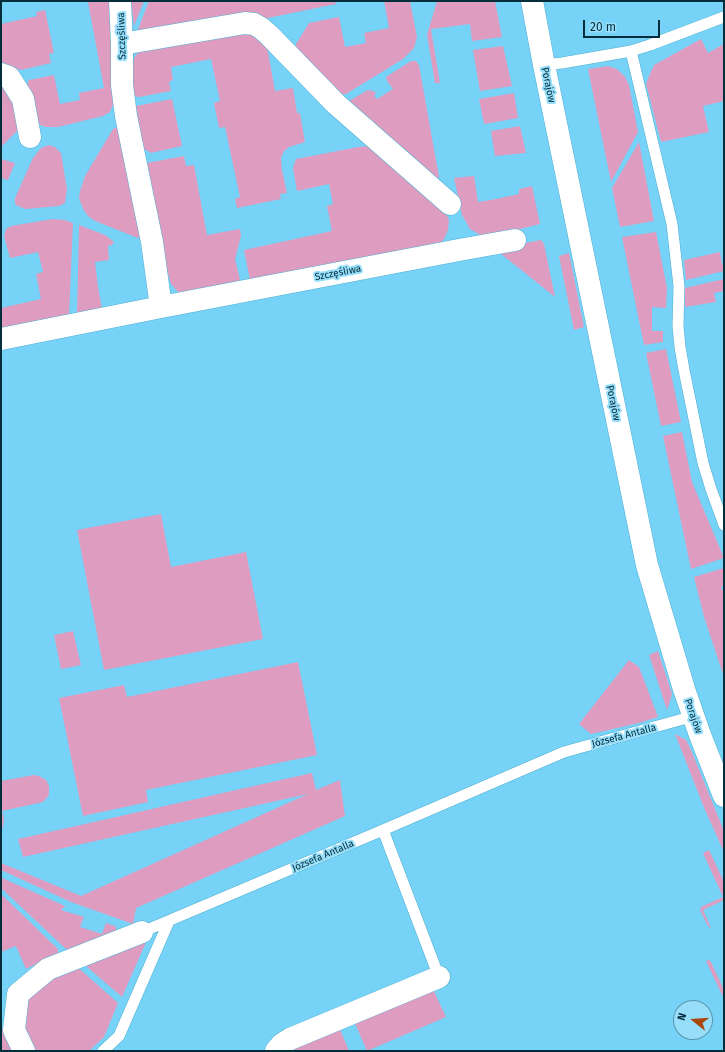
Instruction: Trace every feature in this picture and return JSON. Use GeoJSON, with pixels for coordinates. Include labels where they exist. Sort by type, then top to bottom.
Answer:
{"type":"FeatureCollection","features":[{"type":"Feature","properties":{"kind":"street","name":"Szczęśliwa"},"geometry":{"type":"LineString","coordinates":[[120,1],[122,85],[126,116],[152,242],[161,307]]}},
{"type":"Feature","properties":{"kind":"street","name":"Porajów"},"geometry":{"type":"LineString","coordinates":[[532,1],[647,565],[684,690],[724,796]]}},
{"type":"Feature","properties":{"kind":"street"},"geometry":{"type":"LineString","coordinates":[[122,44],[245,23],[254,24],[269,35],[336,104],[450,204]]}},
{"type":"Feature","properties":{"kind":"street"},"geometry":{"type":"LineString","coordinates":[[1,74],[10,77],[22,99],[30,137]]}},
{"type":"Feature","properties":{"kind":"street","name":"Szczęśliwa"},"geometry":{"type":"LineString","coordinates":[[1,339],[515,240]]}},
{"type":"Feature","properties":{"kind":"street","name":"Józsefa Antalla"},"geometry":{"type":"LineString","coordinates":[[24,1051],[14,1030],[18,994],[48,969],[142,932]]}},
{"type":"Feature","properties":{"kind":"street"},"geometry":{"type":"LineString","coordinates":[[276,1051],[282,1044],[290,1039],[439,977]]}},
{"type":"Feature","properties":{"kind":"lane"},"geometry":{"type":"LineString","coordinates":[[544,65],[631,50],[650,45],[724,17]]}},
{"type":"Feature","properties":{"kind":"lane"},"geometry":{"type":"LineString","coordinates":[[631,50],[672,224],[679,286],[678,326],[684,370],[704,463],[711,489],[724,525]]}},
{"type":"Feature","properties":{"kind":"lane","name":"Józsefa Antalla"},"geometry":{"type":"LineString","coordinates":[[142,932],[564,752],[694,716]]}},
{"type":"Feature","properties":{"kind":"lane"},"geometry":{"type":"LineString","coordinates":[[383,830],[439,977]]}},
{"type":"Feature","properties":{"kind":"lane"},"geometry":{"type":"LineString","coordinates":[[104,1051],[119,1036],[169,921]]}},
{"type":"Feature","properties":{"kind":"shaded area"},"geometry":{"type":"Polygon","coordinates":[[[113,1],[114,102],[110,112],[103,116],[58,127],[46,127],[40,125],[31,107],[27,85],[29,80],[54,75],[60,104],[80,100],[79,93],[104,88],[88,2],[113,1]]]}},
{"type":"Feature","properties":{"kind":"shaded area"},"geometry":{"type":"Polygon","coordinates":[[[131,1],[144,1],[134,26],[131,1]]]}},
{"type":"Feature","properties":{"kind":"shaded area"},"geometry":{"type":"Polygon","coordinates":[[[149,1],[335,1],[336,4],[263,19],[135,37],[149,1]]]}},
{"type":"Feature","properties":{"kind":"shaded area"},"geometry":{"type":"Polygon","coordinates":[[[384,1],[410,1],[417,37],[414,48],[403,59],[346,94],[337,95],[296,51],[296,44],[309,23],[339,17],[345,47],[366,43],[364,33],[389,28],[384,1]]]}},
{"type":"Feature","properties":{"kind":"shaded area"},"geometry":{"type":"Polygon","coordinates":[[[437,1],[495,1],[502,37],[472,41],[470,24],[431,29],[440,83],[435,83],[427,35],[437,1]]]}},
{"type":"Feature","properties":{"kind":"shaded area"},"geometry":{"type":"Polygon","coordinates":[[[45,10],[54,53],[49,54],[51,63],[21,70],[1,66],[1,24],[37,16],[36,12],[45,10]]]}},
{"type":"Feature","properties":{"kind":"shaded area"},"geometry":{"type":"Polygon","coordinates":[[[248,29],[267,46],[275,91],[293,88],[297,113],[300,113],[305,142],[289,147],[284,151],[281,158],[287,193],[280,194],[281,199],[237,208],[235,199],[240,197],[225,127],[219,128],[214,103],[220,101],[211,59],[171,67],[173,80],[169,82],[171,91],[139,97],[133,96],[132,92],[133,62],[135,56],[144,47],[248,29]]]}},
{"type":"Feature","properties":{"kind":"shaded area"},"geometry":{"type":"Polygon","coordinates":[[[701,39],[708,53],[724,44],[724,101],[703,106],[709,132],[661,142],[646,84],[649,76],[654,65],[701,39]]]}},
{"type":"Feature","properties":{"kind":"shaded area"},"geometry":{"type":"Polygon","coordinates":[[[503,46],[512,86],[480,91],[473,50],[503,46]]]}},
{"type":"Feature","properties":{"kind":"shaded area"},"geometry":{"type":"Polygon","coordinates":[[[411,61],[416,61],[419,65],[439,177],[437,180],[349,101],[368,90],[376,93],[374,96],[377,99],[393,89],[386,77],[411,61]]]}},
{"type":"Feature","properties":{"kind":"shaded area"},"geometry":{"type":"Polygon","coordinates":[[[608,66],[617,69],[625,77],[629,85],[638,132],[611,182],[588,69],[608,66]]]}},
{"type":"Feature","properties":{"kind":"shaded area"},"geometry":{"type":"Polygon","coordinates":[[[1,82],[8,86],[20,123],[17,131],[1,147],[1,82]]]}},
{"type":"Feature","properties":{"kind":"shaded area"},"geometry":{"type":"Polygon","coordinates":[[[514,93],[518,118],[484,124],[479,99],[514,93]]]}},
{"type":"Feature","properties":{"kind":"shaded area"},"geometry":{"type":"Polygon","coordinates":[[[172,99],[182,146],[151,153],[143,148],[136,106],[172,99]]]}},
{"type":"Feature","properties":{"kind":"shaded area"},"geometry":{"type":"Polygon","coordinates":[[[520,126],[526,153],[495,156],[491,131],[520,126]]]}},
{"type":"Feature","properties":{"kind":"shaded area"},"geometry":{"type":"Polygon","coordinates":[[[117,127],[119,128],[140,237],[138,238],[95,221],[88,216],[83,209],[79,198],[85,176],[113,129],[117,127]]]}},
{"type":"Feature","properties":{"kind":"shaded area"},"geometry":{"type":"Polygon","coordinates":[[[639,142],[654,221],[620,227],[612,188],[639,142]]]}},
{"type":"Feature","properties":{"kind":"shaded area"},"geometry":{"type":"Polygon","coordinates":[[[49,145],[55,147],[61,153],[67,189],[65,203],[59,206],[25,209],[16,205],[15,198],[33,158],[41,148],[49,145]]]}},
{"type":"Feature","properties":{"kind":"shaded area"},"geometry":{"type":"Polygon","coordinates":[[[370,146],[446,213],[449,220],[448,230],[444,239],[438,246],[250,280],[244,250],[332,231],[327,206],[333,204],[329,184],[297,191],[293,168],[296,159],[370,146]]]}},
{"type":"Feature","properties":{"kind":"shaded area"},"geometry":{"type":"Polygon","coordinates":[[[184,156],[186,166],[194,165],[207,235],[240,229],[241,236],[235,259],[241,284],[180,294],[171,284],[147,163],[184,156]]]}},
{"type":"Feature","properties":{"kind":"shaded area"},"geometry":{"type":"Polygon","coordinates":[[[1,159],[15,163],[8,180],[1,178],[1,159]]]}},
{"type":"Feature","properties":{"kind":"shaded area"},"geometry":{"type":"Polygon","coordinates":[[[474,176],[478,202],[519,194],[519,189],[532,186],[540,224],[500,234],[482,236],[470,229],[462,215],[454,178],[474,176]]]}},
{"type":"Feature","properties":{"kind":"shaded area"},"geometry":{"type":"Polygon","coordinates":[[[53,219],[65,220],[73,223],[69,317],[1,331],[1,308],[41,299],[36,274],[43,272],[38,252],[10,258],[4,236],[6,229],[11,226],[53,219]]]}},
{"type":"Feature","properties":{"kind":"shaded area"},"geometry":{"type":"Polygon","coordinates":[[[79,225],[105,235],[114,242],[112,245],[108,246],[109,260],[95,262],[102,309],[77,315],[79,225]]]}},
{"type":"Feature","properties":{"kind":"shaded area"},"geometry":{"type":"Polygon","coordinates":[[[656,232],[667,288],[666,308],[652,307],[652,331],[663,331],[663,342],[644,345],[622,237],[656,232]]]}},
{"type":"Feature","properties":{"kind":"shaded area"},"geometry":{"type":"Polygon","coordinates":[[[541,240],[544,244],[555,297],[495,249],[541,240]]]}},
{"type":"Feature","properties":{"kind":"shaded area"},"geometry":{"type":"Polygon","coordinates":[[[720,252],[722,264],[724,264],[724,271],[686,280],[684,260],[720,252]]]}},
{"type":"Feature","properties":{"kind":"shaded area"},"geometry":{"type":"Polygon","coordinates":[[[569,253],[584,327],[574,330],[559,256],[569,253]]]}},
{"type":"Feature","properties":{"kind":"shaded area"},"geometry":{"type":"Polygon","coordinates":[[[724,279],[724,291],[714,293],[716,302],[685,307],[685,288],[724,279]]]}},
{"type":"Feature","properties":{"kind":"shaded area"},"geometry":{"type":"Polygon","coordinates":[[[666,349],[681,422],[661,426],[646,353],[666,349]]]}},
{"type":"Feature","properties":{"kind":"shaded area"},"geometry":{"type":"Polygon","coordinates":[[[682,432],[692,482],[724,558],[691,569],[663,436],[682,432]]]}},
{"type":"Feature","properties":{"kind":"shaded area"},"geometry":{"type":"Polygon","coordinates":[[[161,514],[171,567],[246,552],[263,639],[104,670],[77,530],[161,514]]]}},
{"type":"Feature","properties":{"kind":"shaded area"},"geometry":{"type":"Polygon","coordinates":[[[724,568],[724,586],[721,587],[724,593],[724,677],[704,617],[694,577],[724,568]]]}},
{"type":"Feature","properties":{"kind":"shaded area"},"geometry":{"type":"Polygon","coordinates":[[[73,631],[81,665],[61,669],[54,635],[73,631]]]}},
{"type":"Feature","properties":{"kind":"shaded area"},"geometry":{"type":"Polygon","coordinates":[[[658,651],[672,694],[667,710],[649,655],[658,651]]]}},
{"type":"Feature","properties":{"kind":"shaded area"},"geometry":{"type":"Polygon","coordinates":[[[629,660],[639,667],[658,717],[591,734],[579,724],[629,660]]]}},
{"type":"Feature","properties":{"kind":"shaded area"},"geometry":{"type":"Polygon","coordinates":[[[298,662],[317,755],[146,790],[148,802],[83,816],[59,698],[124,685],[127,697],[298,662]]]}},
{"type":"Feature","properties":{"kind":"shaded area"},"geometry":{"type":"Polygon","coordinates":[[[675,734],[686,740],[691,750],[724,831],[724,852],[705,810],[675,734]]]}},
{"type":"Feature","properties":{"kind":"shaded area"},"geometry":{"type":"Polygon","coordinates":[[[312,773],[316,790],[340,780],[345,816],[136,908],[133,924],[71,902],[1,870],[1,863],[81,896],[308,794],[23,857],[18,839],[312,773]]]}},
{"type":"Feature","properties":{"kind":"shaded area"},"geometry":{"type":"Polygon","coordinates":[[[34,775],[46,780],[49,786],[49,795],[43,802],[2,811],[4,819],[1,830],[1,781],[34,775]]]}},
{"type":"Feature","properties":{"kind":"shaded area"},"geometry":{"type":"Polygon","coordinates":[[[709,850],[724,882],[724,900],[703,910],[711,928],[708,926],[700,910],[701,907],[723,897],[703,853],[709,850]]]}},
{"type":"Feature","properties":{"kind":"shaded area"},"geometry":{"type":"Polygon","coordinates":[[[2,878],[65,906],[61,910],[84,917],[80,927],[102,934],[106,923],[115,926],[117,931],[69,950],[66,949],[2,889],[2,878]]]}},
{"type":"Feature","properties":{"kind":"shaded area"},"geometry":{"type":"Polygon","coordinates":[[[1,894],[58,949],[58,953],[26,969],[16,946],[1,952],[1,894]]]}},
{"type":"Feature","properties":{"kind":"shaded area"},"geometry":{"type":"Polygon","coordinates":[[[147,940],[122,997],[79,960],[147,940]]]}},
{"type":"Feature","properties":{"kind":"shaded area"},"geometry":{"type":"Polygon","coordinates":[[[709,960],[724,990],[724,999],[706,961],[709,960]]]}},
{"type":"Feature","properties":{"kind":"shaded area"},"geometry":{"type":"Polygon","coordinates":[[[73,963],[118,1003],[104,1037],[89,1051],[34,1051],[24,1040],[21,1008],[31,991],[73,963]]]}},
{"type":"Feature","properties":{"kind":"shaded area"},"geometry":{"type":"Polygon","coordinates":[[[432,987],[446,1017],[367,1051],[354,1021],[432,987]]]}},
{"type":"Feature","properties":{"kind":"shaded area"},"geometry":{"type":"Polygon","coordinates":[[[1,1025],[13,1051],[1,1051],[1,1025]]]}},
{"type":"Feature","properties":{"kind":"shaded area"},"geometry":{"type":"Polygon","coordinates":[[[339,1027],[349,1051],[288,1051],[339,1027]]]}}]}
